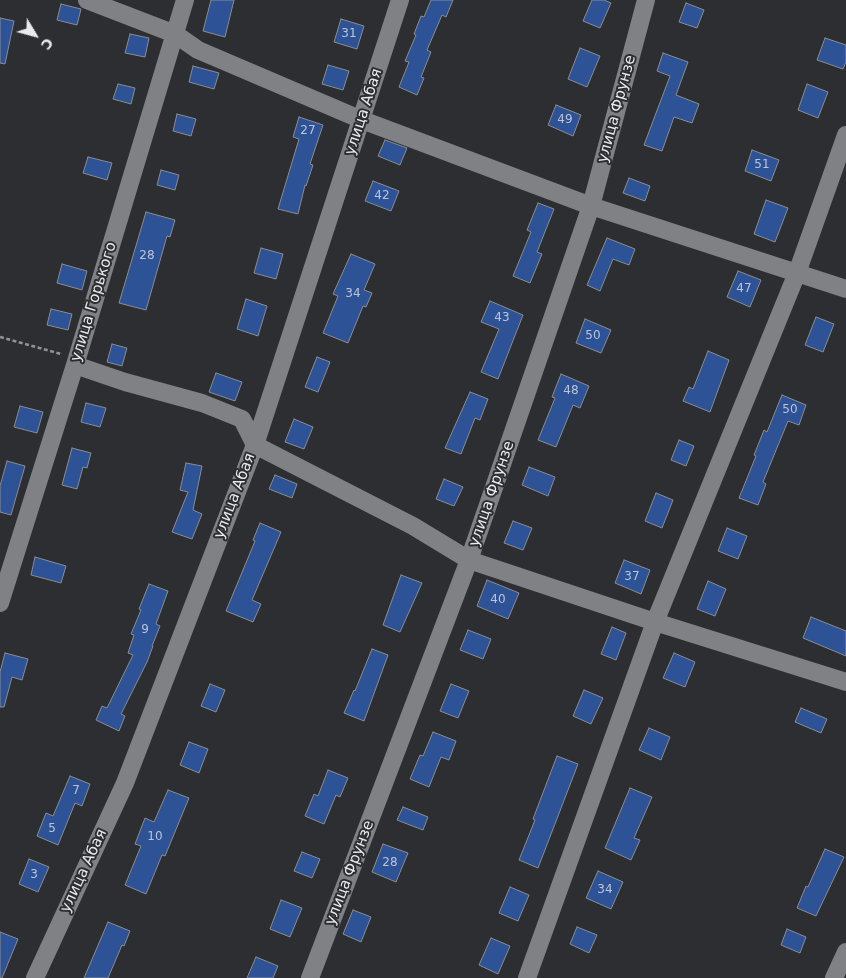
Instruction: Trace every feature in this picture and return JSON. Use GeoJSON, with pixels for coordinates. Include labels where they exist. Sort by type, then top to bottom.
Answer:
{"type":"FeatureCollection","features":[{"type":"Feature","properties":{"kind":"street"},"geometry":{"type":"LineString","coordinates":[[87,0],[175,34],[198,50],[362,120],[591,206],[846,289]]}},
{"type":"Feature","properties":{"kind":"street","name":"улица Горького"},"geometry":{"type":"LineString","coordinates":[[0,602],[76,362],[185,0]]}},
{"type":"Feature","properties":{"kind":"street","name":"улица Абая"},"geometry":{"type":"LineString","coordinates":[[35,978],[125,784],[255,445],[400,0]]}},
{"type":"Feature","properties":{"kind":"street","name":"улица Фрунзе"},"geometry":{"type":"LineString","coordinates":[[310,978],[469,560],[591,206],[646,0]]}},
{"type":"Feature","properties":{"kind":"street"},"geometry":{"type":"LineString","coordinates":[[528,978],[655,622],[797,273],[846,135]]}},
{"type":"Feature","properties":{"kind":"street"},"geometry":{"type":"LineString","coordinates":[[76,362],[125,382],[202,403],[242,419],[255,445],[413,526],[469,560],[655,622],[846,682]]}},
{"type":"Feature","properties":{"kind":"street"},"geometry":{"type":"LineString","coordinates":[[834,978],[846,952]]}},
{"type":"Feature","properties":{"kind":"path"},"geometry":{"type":"LineString","coordinates":[[0,337],[76,362]]}},
{"type":"Feature","properties":{"kind":"building"},"geometry":{"type":"Polygon","coordinates":[[[211,0],[234,0],[225,37],[203,31],[211,0]]]}},
{"type":"Feature","properties":{"kind":"building"},"geometry":{"type":"Polygon","coordinates":[[[431,0],[453,0],[446,17],[442,15],[427,50],[431,52],[421,77],[424,78],[417,95],[399,87],[409,62],[405,61],[416,35],[414,34],[421,16],[424,17],[431,0]]]}},
{"type":"Feature","properties":{"kind":"building"},"geometry":{"type":"Polygon","coordinates":[[[592,0],[604,0],[611,3],[600,28],[583,21],[592,0]]]}},
{"type":"Feature","properties":{"kind":"building"},"geometry":{"type":"Polygon","coordinates":[[[686,3],[704,10],[697,28],[679,22],[686,3]]]}},
{"type":"Feature","properties":{"kind":"building"},"geometry":{"type":"Polygon","coordinates":[[[61,4],[81,9],[77,25],[57,20],[61,4]]]}},
{"type":"Feature","properties":{"kind":"building"},"geometry":{"type":"Polygon","coordinates":[[[0,18],[14,21],[5,64],[0,63],[0,18]]]}},
{"type":"Feature","properties":{"kind":"building"},"geometry":{"type":"Polygon","coordinates":[[[341,19],[364,26],[357,49],[334,42],[341,19]]]}},
{"type":"Feature","properties":{"kind":"building"},"geometry":{"type":"Polygon","coordinates":[[[130,34],[149,38],[145,57],[125,53],[130,34]]]}},
{"type":"Feature","properties":{"kind":"building"},"geometry":{"type":"Polygon","coordinates":[[[825,38],[846,45],[846,62],[843,69],[817,60],[825,38]]]}},
{"type":"Feature","properties":{"kind":"building"},"geometry":{"type":"Polygon","coordinates":[[[580,48],[600,56],[587,87],[568,79],[580,48]]]}},
{"type":"Feature","properties":{"kind":"building"},"geometry":{"type":"Polygon","coordinates":[[[663,53],[688,62],[676,95],[699,104],[692,123],[674,117],[662,151],[644,145],[670,76],[657,71],[663,53]]]}},
{"type":"Feature","properties":{"kind":"building"},"geometry":{"type":"Polygon","coordinates":[[[328,65],[349,71],[343,90],[322,84],[328,65]]]}},
{"type":"Feature","properties":{"kind":"building"},"geometry":{"type":"Polygon","coordinates":[[[193,66],[219,73],[214,89],[189,82],[193,66]]]}},
{"type":"Feature","properties":{"kind":"building"},"geometry":{"type":"Polygon","coordinates":[[[118,84],[135,88],[131,104],[113,99],[118,84]]]}},
{"type":"Feature","properties":{"kind":"building"},"geometry":{"type":"Polygon","coordinates":[[[807,84],[828,92],[818,118],[798,110],[807,84]]]}},
{"type":"Feature","properties":{"kind":"building"},"geometry":{"type":"Polygon","coordinates":[[[556,105],[581,115],[573,136],[548,125],[556,105]]]}},
{"type":"Feature","properties":{"kind":"building"},"geometry":{"type":"Polygon","coordinates":[[[177,114],[196,119],[191,136],[173,131],[177,114]]]}},
{"type":"Feature","properties":{"kind":"building"},"geometry":{"type":"Polygon","coordinates":[[[299,117],[323,125],[310,164],[313,165],[305,185],[298,214],[278,209],[299,139],[293,137],[299,117]]]}},
{"type":"Feature","properties":{"kind":"building"},"geometry":{"type":"Polygon","coordinates":[[[385,140],[407,148],[400,165],[378,156],[385,140]]]}},
{"type":"Feature","properties":{"kind":"building"},"geometry":{"type":"Polygon","coordinates":[[[752,150],[779,160],[771,181],[745,171],[752,150]]]}},
{"type":"Feature","properties":{"kind":"building"},"geometry":{"type":"Polygon","coordinates":[[[88,157],[112,163],[107,180],[83,173],[88,157]]]}},
{"type":"Feature","properties":{"kind":"building"},"geometry":{"type":"Polygon","coordinates":[[[161,170],[179,175],[175,190],[157,185],[161,170]]]}},
{"type":"Feature","properties":{"kind":"building"},"geometry":{"type":"Polygon","coordinates":[[[629,178],[650,186],[645,201],[623,193],[629,178]]]}},
{"type":"Feature","properties":{"kind":"building"},"geometry":{"type":"Polygon","coordinates":[[[373,181],[399,191],[391,211],[365,201],[373,181]]]}},
{"type":"Feature","properties":{"kind":"building"},"geometry":{"type":"Polygon","coordinates":[[[766,200],[788,208],[775,242],[754,234],[766,200]]]}},
{"type":"Feature","properties":{"kind":"building"},"geometry":{"type":"Polygon","coordinates":[[[538,203],[554,209],[537,252],[542,254],[530,283],[513,276],[531,232],[527,230],[538,203]]]}},
{"type":"Feature","properties":{"kind":"building"},"geometry":{"type":"Polygon","coordinates":[[[146,212],[175,220],[170,237],[167,236],[146,310],[119,303],[146,212]]]}},
{"type":"Feature","properties":{"kind":"building"},"geometry":{"type":"Polygon","coordinates":[[[607,238],[635,249],[629,265],[613,259],[600,291],[587,285],[607,238]]]}},
{"type":"Feature","properties":{"kind":"building"},"geometry":{"type":"Polygon","coordinates":[[[261,248],[283,254],[276,279],[254,273],[261,248]]]}},
{"type":"Feature","properties":{"kind":"building"},"geometry":{"type":"Polygon","coordinates":[[[351,254],[375,264],[364,290],[372,293],[366,307],[363,306],[348,343],[323,333],[338,296],[333,294],[351,254]]]}},
{"type":"Feature","properties":{"kind":"building"},"geometry":{"type":"Polygon","coordinates":[[[62,264],[87,271],[82,290],[57,283],[62,264]]]}},
{"type":"Feature","properties":{"kind":"building"},"geometry":{"type":"Polygon","coordinates":[[[738,271],[761,280],[750,307],[727,297],[738,271]]]}},
{"type":"Feature","properties":{"kind":"building"},"geometry":{"type":"Polygon","coordinates":[[[246,299],[267,306],[258,336],[237,329],[246,299]]]}},
{"type":"Feature","properties":{"kind":"building"},"geometry":{"type":"Polygon","coordinates":[[[490,301],[523,315],[498,379],[481,372],[499,329],[481,322],[490,301]]]}},
{"type":"Feature","properties":{"kind":"building"},"geometry":{"type":"Polygon","coordinates":[[[51,309],[72,314],[68,330],[47,325],[51,309]]]}},
{"type":"Feature","properties":{"kind":"building"},"geometry":{"type":"Polygon","coordinates":[[[816,317],[834,324],[823,352],[805,345],[816,317]]]}},
{"type":"Feature","properties":{"kind":"building"},"geometry":{"type":"Polygon","coordinates":[[[585,319],[611,330],[601,353],[576,343],[585,319]]]}},
{"type":"Feature","properties":{"kind":"building"},"geometry":{"type":"Polygon","coordinates":[[[112,344],[127,348],[122,366],[107,362],[112,344]]]}},
{"type":"Feature","properties":{"kind":"building"},"geometry":{"type":"Polygon","coordinates":[[[708,351],[729,360],[710,412],[683,401],[689,387],[693,389],[708,351]]]}},
{"type":"Feature","properties":{"kind":"building"},"geometry":{"type":"Polygon","coordinates":[[[317,357],[330,362],[318,392],[305,387],[317,357]]]}},
{"type":"Feature","properties":{"kind":"building"},"geometry":{"type":"Polygon","coordinates":[[[216,373],[242,382],[235,401],[209,392],[216,373]]]}},
{"type":"Feature","properties":{"kind":"building"},"geometry":{"type":"Polygon","coordinates":[[[561,374],[589,386],[580,408],[573,405],[556,447],[538,440],[555,398],[552,397],[561,374]]]}},
{"type":"Feature","properties":{"kind":"building"},"geometry":{"type":"Polygon","coordinates":[[[470,392],[488,399],[480,420],[475,418],[461,454],[445,448],[470,392]]]}},
{"type":"Feature","properties":{"kind":"building"},"geometry":{"type":"Polygon","coordinates":[[[782,395],[806,405],[799,425],[788,421],[763,482],[766,484],[758,505],[739,498],[764,430],[767,432],[782,395]]]}},
{"type":"Feature","properties":{"kind":"building"},"geometry":{"type":"Polygon","coordinates":[[[86,403],[106,408],[100,427],[81,422],[86,403]]]}},
{"type":"Feature","properties":{"kind":"building"},"geometry":{"type":"Polygon","coordinates":[[[20,406],[43,412],[37,433],[14,427],[20,406]]]}},
{"type":"Feature","properties":{"kind":"building"},"geometry":{"type":"Polygon","coordinates":[[[294,419],[313,427],[304,449],[285,442],[294,419]]]}},
{"type":"Feature","properties":{"kind":"building"},"geometry":{"type":"Polygon","coordinates":[[[679,440],[694,446],[686,466],[671,460],[679,440]]]}},
{"type":"Feature","properties":{"kind":"building"},"geometry":{"type":"Polygon","coordinates":[[[72,448],[91,453],[87,468],[83,467],[77,489],[62,485],[72,448]]]}},
{"type":"Feature","properties":{"kind":"building"},"geometry":{"type":"Polygon","coordinates":[[[7,461],[25,466],[11,515],[0,512],[0,486],[7,461]]]}},
{"type":"Feature","properties":{"kind":"building"},"geometry":{"type":"Polygon","coordinates":[[[186,463],[202,466],[193,510],[202,514],[192,539],[172,532],[188,492],[180,490],[186,463]]]}},
{"type":"Feature","properties":{"kind":"building"},"geometry":{"type":"Polygon","coordinates":[[[529,467],[555,477],[548,496],[522,485],[529,467]]]}},
{"type":"Feature","properties":{"kind":"building"},"geometry":{"type":"Polygon","coordinates":[[[275,475],[297,484],[292,498],[269,489],[275,475]]]}},
{"type":"Feature","properties":{"kind":"building"},"geometry":{"type":"Polygon","coordinates":[[[444,479],[463,487],[454,506],[436,499],[444,479]]]}},
{"type":"Feature","properties":{"kind":"building"},"geometry":{"type":"Polygon","coordinates":[[[656,493],[673,500],[662,528],[645,521],[656,493]]]}},
{"type":"Feature","properties":{"kind":"building"},"geometry":{"type":"Polygon","coordinates":[[[513,521],[532,528],[523,550],[504,543],[513,521]]]}},
{"type":"Feature","properties":{"kind":"building"},"geometry":{"type":"Polygon","coordinates":[[[260,523],[281,532],[252,600],[261,604],[253,622],[226,611],[255,541],[253,540],[260,523]]]}},
{"type":"Feature","properties":{"kind":"building"},"geometry":{"type":"Polygon","coordinates":[[[727,528],[747,536],[738,559],[718,551],[727,528]]]}},
{"type":"Feature","properties":{"kind":"building"},"geometry":{"type":"Polygon","coordinates":[[[35,557],[66,566],[61,583],[31,575],[35,557]]]}},
{"type":"Feature","properties":{"kind":"building"},"geometry":{"type":"Polygon","coordinates":[[[624,560],[650,570],[641,594],[615,583],[624,560]]]}},
{"type":"Feature","properties":{"kind":"building"},"geometry":{"type":"Polygon","coordinates":[[[401,575],[422,583],[400,632],[383,625],[401,575]]]}},
{"type":"Feature","properties":{"kind":"building"},"geometry":{"type":"Polygon","coordinates":[[[487,580],[519,593],[508,619],[477,606],[487,580]]]}},
{"type":"Feature","properties":{"kind":"building"},"geometry":{"type":"Polygon","coordinates":[[[708,581],[726,589],[715,616],[697,609],[708,581]]]}},
{"type":"Feature","properties":{"kind":"building"},"geometry":{"type":"Polygon","coordinates":[[[149,584],[168,591],[156,624],[160,626],[153,646],[121,714],[125,716],[119,731],[96,720],[102,706],[107,708],[133,655],[128,653],[134,635],[131,634],[149,584]]]}},
{"type":"Feature","properties":{"kind":"building"},"geometry":{"type":"Polygon","coordinates":[[[811,617],[846,631],[846,656],[803,638],[811,617]]]}},
{"type":"Feature","properties":{"kind":"building"},"geometry":{"type":"Polygon","coordinates":[[[612,627],[626,633],[616,660],[601,654],[612,627]]]}},
{"type":"Feature","properties":{"kind":"building"},"geometry":{"type":"Polygon","coordinates":[[[468,630],[491,639],[483,659],[460,650],[468,630]]]}},
{"type":"Feature","properties":{"kind":"building"},"geometry":{"type":"Polygon","coordinates":[[[372,649],[388,655],[364,721],[344,713],[372,649]]]}},
{"type":"Feature","properties":{"kind":"building"},"geometry":{"type":"Polygon","coordinates":[[[5,653],[28,659],[22,680],[12,677],[4,707],[0,707],[0,672],[5,653]]]}},
{"type":"Feature","properties":{"kind":"building"},"geometry":{"type":"Polygon","coordinates":[[[674,653],[695,662],[685,687],[663,678],[674,653]]]}},
{"type":"Feature","properties":{"kind":"building"},"geometry":{"type":"Polygon","coordinates":[[[210,684],[225,690],[216,712],[201,706],[210,684]]]}},
{"type":"Feature","properties":{"kind":"building"},"geometry":{"type":"Polygon","coordinates":[[[451,684],[469,691],[458,718],[440,711],[451,684]]]}},
{"type":"Feature","properties":{"kind":"building"},"geometry":{"type":"Polygon","coordinates":[[[584,690],[603,698],[591,724],[573,716],[584,690]]]}},
{"type":"Feature","properties":{"kind":"building"},"geometry":{"type":"Polygon","coordinates":[[[801,708],[827,719],[821,733],[795,722],[801,708]]]}},
{"type":"Feature","properties":{"kind":"building"},"geometry":{"type":"Polygon","coordinates":[[[649,728],[670,737],[661,760],[639,750],[649,728]]]}},
{"type":"Feature","properties":{"kind":"building"},"geometry":{"type":"Polygon","coordinates":[[[433,732],[456,741],[449,760],[441,757],[429,787],[410,779],[420,755],[423,756],[433,732]]]}},
{"type":"Feature","properties":{"kind":"building"},"geometry":{"type":"Polygon","coordinates":[[[189,742],[208,749],[199,773],[180,765],[189,742]]]}},
{"type":"Feature","properties":{"kind":"building"},"geometry":{"type":"Polygon","coordinates":[[[557,756],[578,764],[538,868],[519,860],[557,756]]]}},
{"type":"Feature","properties":{"kind":"building"},"geometry":{"type":"Polygon","coordinates":[[[328,770],[348,778],[340,797],[336,795],[324,824],[305,816],[314,794],[318,796],[328,770]]]}},
{"type":"Feature","properties":{"kind":"building"},"geometry":{"type":"Polygon","coordinates":[[[70,776],[90,784],[82,806],[75,803],[58,845],[37,836],[46,813],[53,816],[70,776]]]}},
{"type":"Feature","properties":{"kind":"building"},"geometry":{"type":"Polygon","coordinates":[[[630,788],[652,797],[634,838],[640,840],[631,860],[605,848],[630,788]]]}},
{"type":"Feature","properties":{"kind":"building"},"geometry":{"type":"Polygon","coordinates":[[[168,790],[189,798],[165,856],[162,855],[146,894],[125,885],[141,846],[135,844],[145,818],[154,822],[168,790]]]}},
{"type":"Feature","properties":{"kind":"building"},"geometry":{"type":"Polygon","coordinates":[[[403,807],[428,817],[423,830],[397,820],[403,807]]]}},
{"type":"Feature","properties":{"kind":"building"},"geometry":{"type":"Polygon","coordinates":[[[383,844],[408,853],[396,882],[372,872],[383,844]]]}},
{"type":"Feature","properties":{"kind":"building"},"geometry":{"type":"Polygon","coordinates":[[[825,849],[844,857],[816,916],[797,908],[825,849]]]}},
{"type":"Feature","properties":{"kind":"building"},"geometry":{"type":"Polygon","coordinates":[[[302,852],[320,859],[312,878],[294,871],[302,852]]]}},
{"type":"Feature","properties":{"kind":"building"},"geometry":{"type":"Polygon","coordinates":[[[29,859],[49,867],[38,892],[19,884],[29,859]]]}},
{"type":"Feature","properties":{"kind":"building"},"geometry":{"type":"Polygon","coordinates":[[[598,871],[623,882],[611,909],[586,898],[598,871]]]}},
{"type":"Feature","properties":{"kind":"building"},"geometry":{"type":"Polygon","coordinates":[[[510,887],[529,895],[518,921],[499,913],[510,887]]]}},
{"type":"Feature","properties":{"kind":"building"},"geometry":{"type":"Polygon","coordinates":[[[281,900],[302,908],[290,937],[270,929],[281,900]]]}},
{"type":"Feature","properties":{"kind":"building"},"geometry":{"type":"Polygon","coordinates":[[[353,910],[371,917],[361,942],[343,934],[353,910]]]}},
{"type":"Feature","properties":{"kind":"building"},"geometry":{"type":"Polygon","coordinates":[[[108,922],[130,931],[124,946],[122,945],[108,978],[84,978],[108,922]]]}},
{"type":"Feature","properties":{"kind":"building"},"geometry":{"type":"Polygon","coordinates":[[[577,927],[597,935],[589,953],[570,944],[577,927]]]}},
{"type":"Feature","properties":{"kind":"building"},"geometry":{"type":"Polygon","coordinates":[[[787,929],[806,937],[800,953],[781,945],[787,929]]]}},
{"type":"Feature","properties":{"kind":"building"},"geometry":{"type":"Polygon","coordinates":[[[0,932],[18,939],[2,978],[0,978],[0,932]]]}},
{"type":"Feature","properties":{"kind":"building"},"geometry":{"type":"Polygon","coordinates":[[[491,938],[510,946],[498,974],[479,965],[491,938]]]}},
{"type":"Feature","properties":{"kind":"building"},"geometry":{"type":"Polygon","coordinates":[[[256,957],[278,966],[273,978],[247,978],[256,957]]]}}]}
